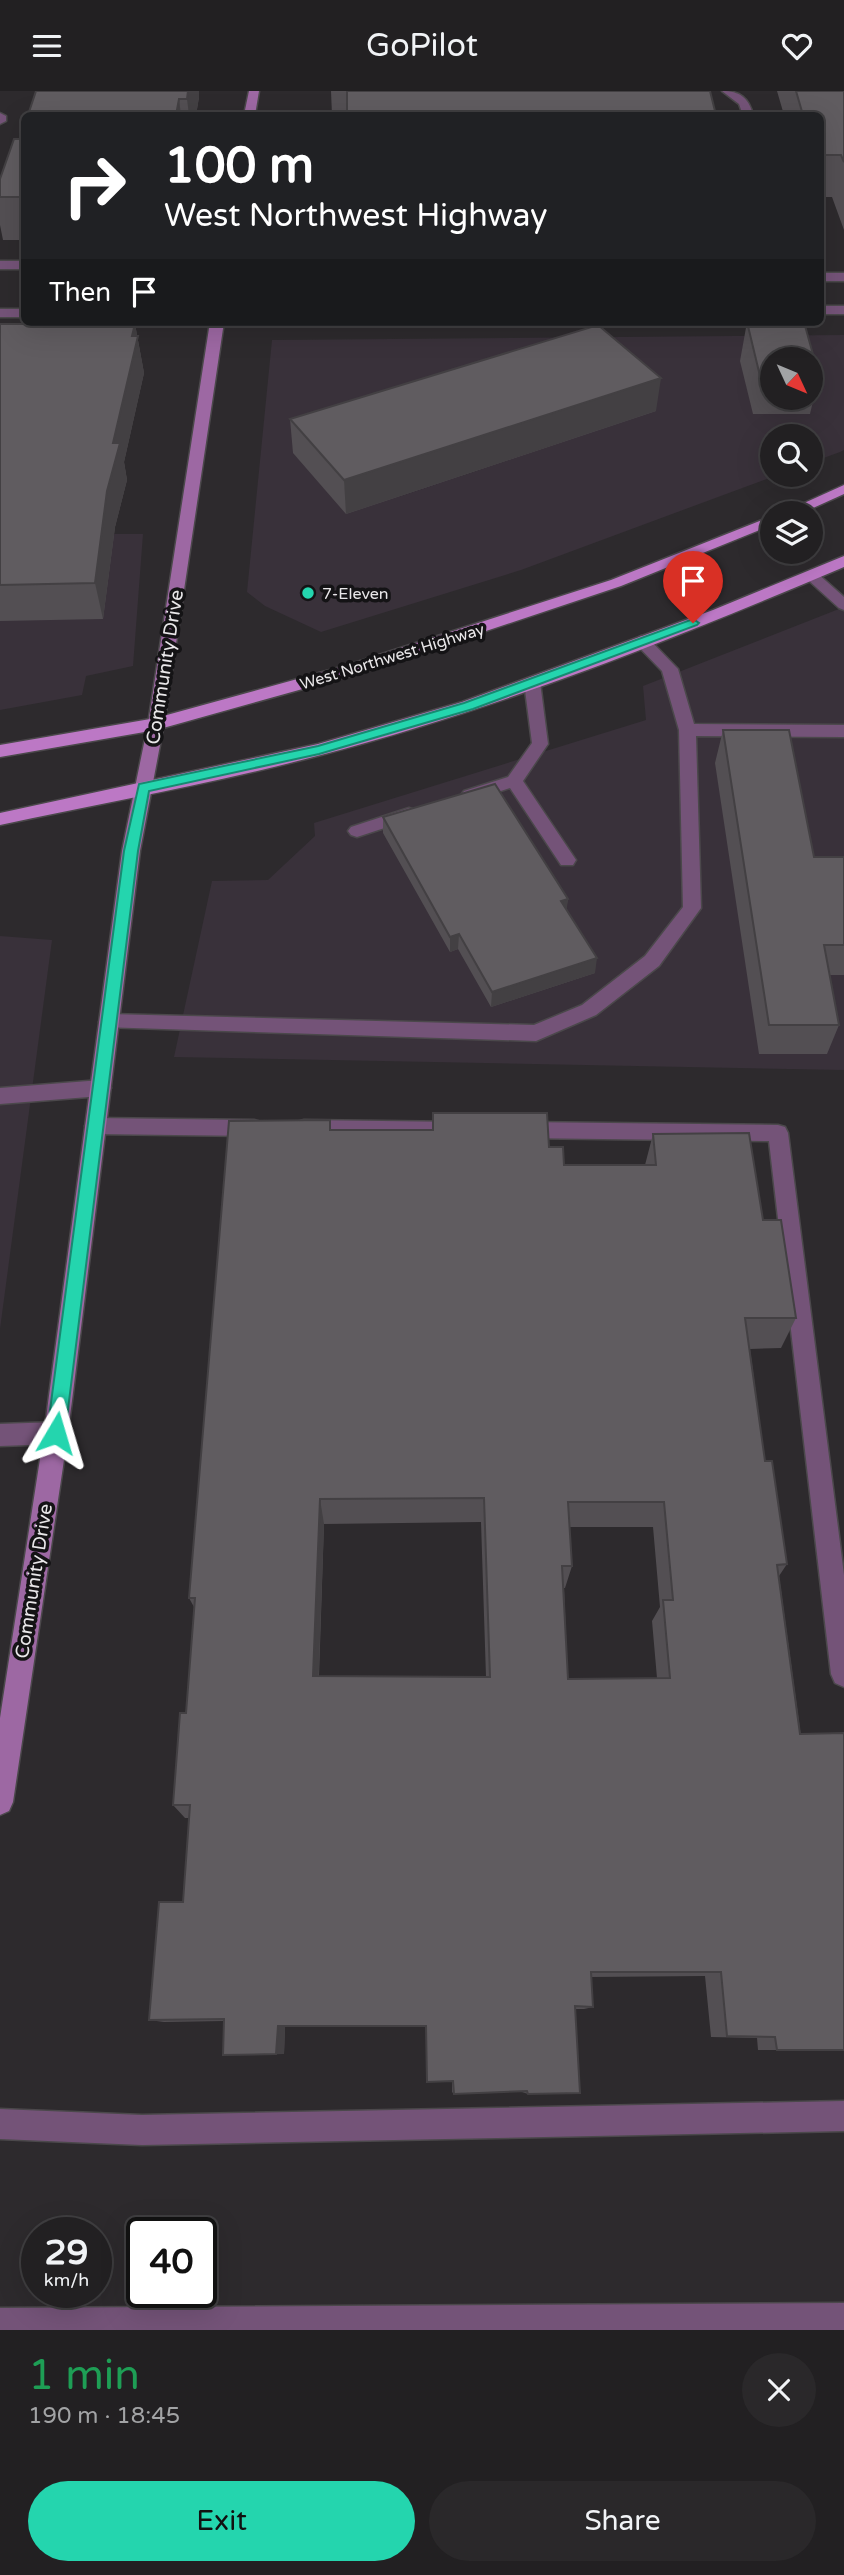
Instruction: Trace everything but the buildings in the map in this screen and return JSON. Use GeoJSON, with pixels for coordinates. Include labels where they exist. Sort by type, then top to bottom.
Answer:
{"type":"FeatureCollection","features":[{"type":"Feature","properties":{"kind":"main road"},"geometry":{"type":"LineString","coordinates":[[816,501],[844,489]]}},
{"type":"Feature","properties":{"kind":"main road","name":"West Northwest Highway"},"geometry":{"type":"LineString","coordinates":[[0,751],[156,724],[354,669],[531,613],[615,583],[760,525]]}},
{"type":"Feature","properties":{"kind":"main road"},"geometry":{"type":"LineString","coordinates":[[0,818],[319,750],[468,706],[811,576],[844,561]]}},
{"type":"Feature","properties":{"kind":"street"},"geometry":{"type":"LineString","coordinates":[[250,112],[254,91]]}},
{"type":"Feature","properties":{"kind":"street"},"geometry":{"type":"LineString","coordinates":[[727,91],[744,102],[747,112]]}},
{"type":"Feature","properties":{"kind":"street"},"geometry":{"type":"LineString","coordinates":[[0,265],[21,265]]}},
{"type":"Feature","properties":{"kind":"street"},"geometry":{"type":"LineString","coordinates":[[824,277],[844,277]]}},
{"type":"Feature","properties":{"kind":"street"},"geometry":{"type":"LineString","coordinates":[[824,310],[844,310]]}},
{"type":"Feature","properties":{"kind":"street"},"geometry":{"type":"LineString","coordinates":[[0,313],[21,313]]}},
{"type":"Feature","properties":{"kind":"street","name":"Community Drive"},"geometry":{"type":"LineString","coordinates":[[0,1802],[56,1433],[131,851],[156,724],[217,326]]}},
{"type":"Feature","properties":{"kind":"street"},"geometry":{"type":"LineString","coordinates":[[811,576],[844,605]]}},
{"type":"Feature","properties":{"kind":"street"},"geometry":{"type":"LineString","coordinates":[[109,1022],[536,1033],[589,1010],[652,961],[692,908],[687,730],[670,669],[641,641]]}},
{"type":"Feature","properties":{"kind":"street"},"geometry":{"type":"LineString","coordinates":[[449,802],[514,781],[540,744],[532,682]]}},
{"type":"Feature","properties":{"kind":"street"},"geometry":{"type":"LineString","coordinates":[[687,730],[844,731]]}},
{"type":"Feature","properties":{"kind":"street"},"geometry":{"type":"LineString","coordinates":[[514,781],[567,860]]}},
{"type":"Feature","properties":{"kind":"street"},"geometry":{"type":"LineString","coordinates":[[357,831],[422,810]]}},
{"type":"Feature","properties":{"kind":"street"},"geometry":{"type":"LineString","coordinates":[[0,1096],[101,1088]]}},
{"type":"Feature","properties":{"kind":"street"},"geometry":{"type":"LineString","coordinates":[[95,1126],[778,1133],[844,1674]]}},
{"type":"Feature","properties":{"kind":"street"},"geometry":{"type":"LineString","coordinates":[[0,1435],[56,1433]]}},
{"type":"Feature","properties":{"kind":"street"},"geometry":{"type":"LineString","coordinates":[[0,2124],[142,2130],[844,2116]]}},
{"type":"Feature","properties":{"kind":"street"},"geometry":{"type":"LineString","coordinates":[[0,2324],[844,2318]]}},
{"type":"Feature","properties":{"kind":"shaded area"},"geometry":{"type":"Polygon","coordinates":[[[844,335],[844,450],[823,458],[823,424],[760,424],[760,481],[521,570],[321,632],[265,606],[247,592],[272,340],[844,335]]]}},
{"type":"Feature","properties":{"kind":"shaded area"},"geometry":{"type":"Polygon","coordinates":[[[0,534],[143,534],[133,666],[86,676],[82,695],[0,710],[0,534]]]}},
{"type":"Feature","properties":{"kind":"shaded area"},"geometry":{"type":"Polygon","coordinates":[[[844,607],[844,1070],[174,1057],[212,881],[268,880],[315,836],[314,823],[646,720],[643,686],[844,607]]]}},
{"type":"Feature","properties":{"kind":"shaded area"},"geometry":{"type":"Polygon","coordinates":[[[0,936],[52,940],[0,1329],[0,936]]]}},
{"type":"Feature","properties":{"kind":"place","name":"7-Eleven"},"geometry":{"type":"Point","coordinates":[308,593]}},
{"type":"Feature","properties":{"kind":"route"},"geometry":{"type":"LineString","coordinates":[[56,1433],[131,851],[143,788],[319,750],[468,706],[693,623]]}}]}
